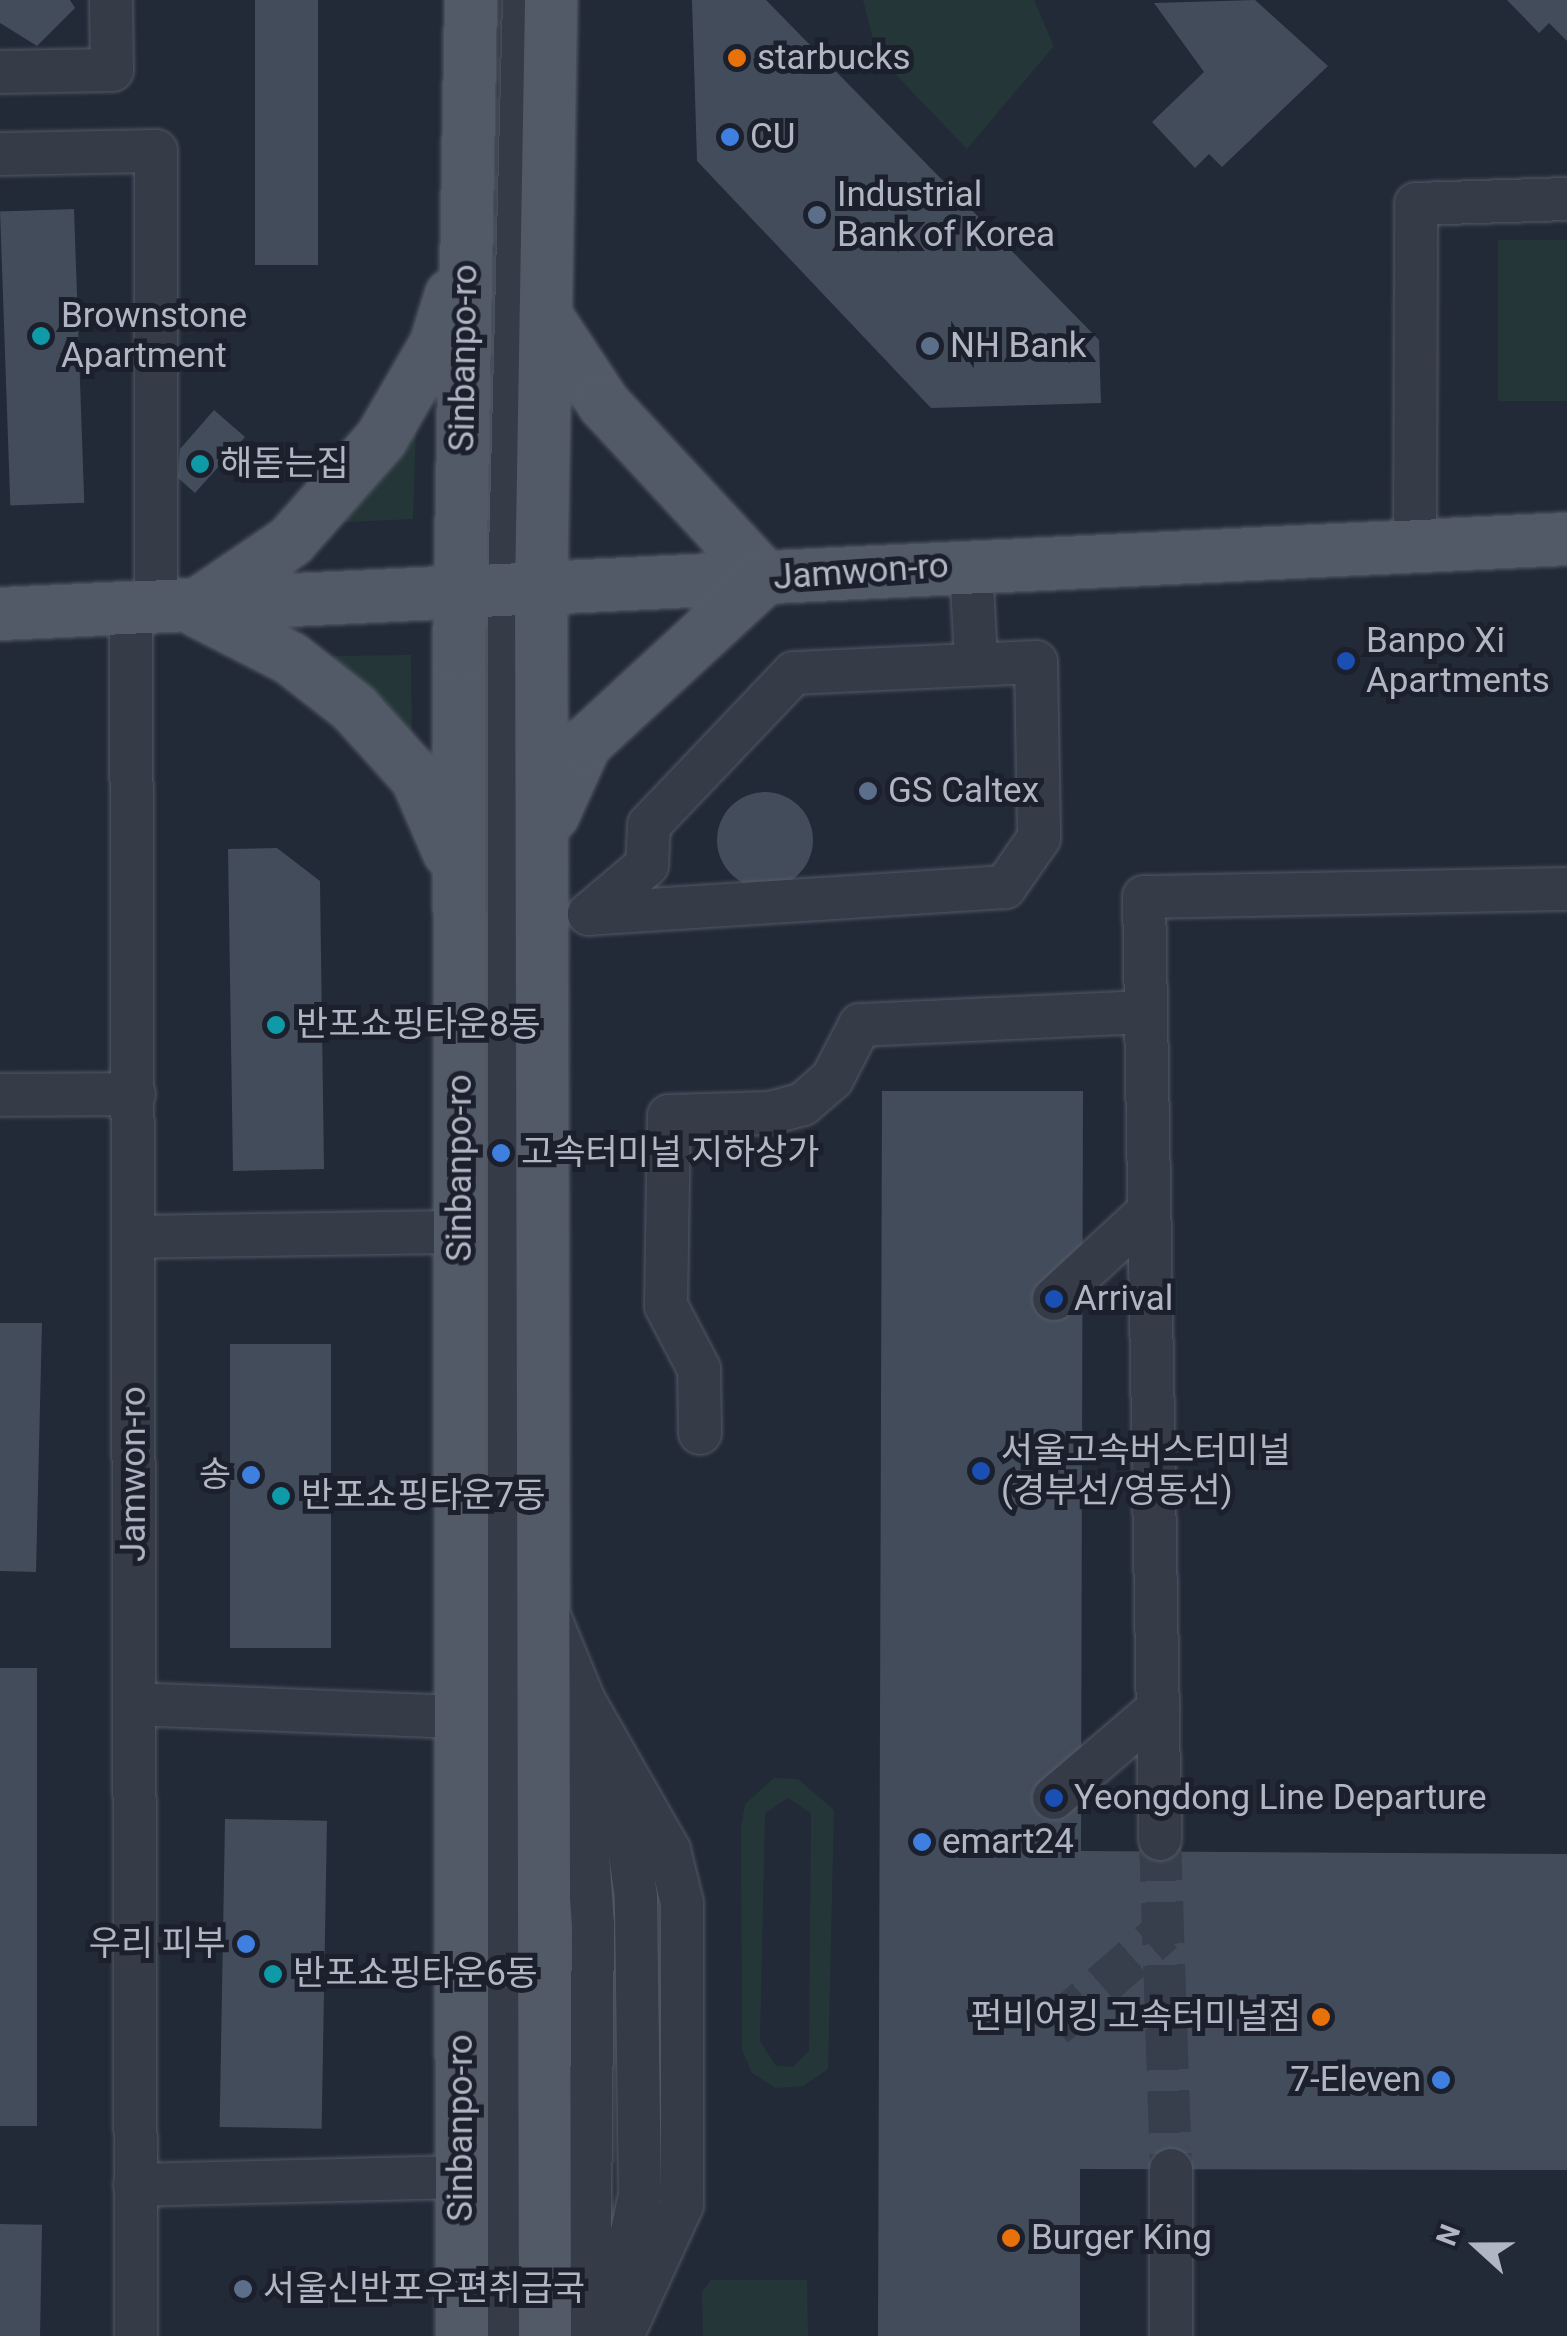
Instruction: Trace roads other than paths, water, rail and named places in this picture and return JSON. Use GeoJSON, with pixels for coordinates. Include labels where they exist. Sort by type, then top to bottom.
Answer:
{"type":"FeatureCollection","features":[{"type":"Feature","properties":{"kind":"main road","name":"Sinbanpo-ro"},"geometry":{"type":"LineString","coordinates":[[471,0],[466,240],[503,593],[558,920],[544,1600],[545,2336]]}},
{"type":"Feature","properties":{"kind":"main road","name":"Sinbanpo-ro"},"geometry":{"type":"LineString","coordinates":[[462,2336],[459,890],[546,316],[550,0]]}},
{"type":"Feature","properties":{"kind":"main road"},"geometry":{"type":"LineString","coordinates":[[159,610],[280,552],[381,439],[436,344],[466,240]]}},
{"type":"Feature","properties":{"kind":"main road"},"geometry":{"type":"LineString","coordinates":[[546,316],[604,404],[765,578],[579,752],[554,807],[558,920]]}},
{"type":"Feature","properties":{"kind":"main road","name":"Jamwon-ro"},"geometry":{"type":"LineString","coordinates":[[0,614],[503,593],[1415,542],[1567,539]]}},
{"type":"Feature","properties":{"kind":"main road"},"geometry":{"type":"LineString","coordinates":[[159,610],[290,658],[383,736],[429,799],[459,890]]}},
{"type":"Feature","properties":{"kind":"street"},"geometry":{"type":"LineString","coordinates":[[0,72],[112,70],[111,0]]}},
{"type":"Feature","properties":{"kind":"street"},"geometry":{"type":"LineString","coordinates":[[509,2336],[503,593],[524,0]]}},
{"type":"Feature","properties":{"kind":"street","name":"Jamwon-ro"},"geometry":{"type":"LineString","coordinates":[[0,154],[156,151],[159,610],[134,1094],[136,2336]]}},
{"type":"Feature","properties":{"kind":"street"},"geometry":{"type":"LineString","coordinates":[[1415,542],[1416,204],[1567,200]]}},
{"type":"Feature","properties":{"kind":"street"},"geometry":{"type":"LineString","coordinates":[[971,565],[976,662]]}},
{"type":"Feature","properties":{"kind":"street"},"geometry":{"type":"LineString","coordinates":[[1036,662],[1039,838],[1005,887],[558,920],[647,865],[649,825],[794,673],[1036,662]]}},
{"type":"Feature","properties":{"kind":"street"},"geometry":{"type":"LineString","coordinates":[[1160,1839],[1144,897],[1567,889]]}},
{"type":"Feature","properties":{"kind":"street"},"geometry":{"type":"LineString","coordinates":[[700,1433],[698,1369],[666,1306],[669,1116],[770,1114],[803,1104],[832,1079],[860,1025],[1146,1012]]}},
{"type":"Feature","properties":{"kind":"street"},"geometry":{"type":"LineString","coordinates":[[0,1095],[134,1094]]}},
{"type":"Feature","properties":{"kind":"street"},"geometry":{"type":"LineString","coordinates":[[1054,1299],[1149,1211]]}},
{"type":"Feature","properties":{"kind":"street"},"geometry":{"type":"LineString","coordinates":[[134,1237],[460,1232]]}},
{"type":"Feature","properties":{"kind":"street"},"geometry":{"type":"LineString","coordinates":[[544,1600],[574,1681],[669,1850],[682,1903],[682,2205],[622,2336]]}},
{"type":"Feature","properties":{"kind":"street"},"geometry":{"type":"LineString","coordinates":[[574,1681],[593,1924],[589,2336]]}},
{"type":"Feature","properties":{"kind":"street"},"geometry":{"type":"LineString","coordinates":[[134,1704],[461,1717]]}},
{"type":"Feature","properties":{"kind":"street"},"geometry":{"type":"LineString","coordinates":[[1054,1798],[1158,1709]]}},
{"type":"Feature","properties":{"kind":"street"},"geometry":{"type":"LineString","coordinates":[[600,2336],[624,2284],[640,2195],[634,1857],[602,1729]]}},
{"type":"Feature","properties":{"kind":"street"},"geometry":{"type":"LineString","coordinates":[[461,1998],[496,2336]]}},
{"type":"Feature","properties":{"kind":"street"},"geometry":{"type":"LineString","coordinates":[[1171,2170],[1171,2336]]}},
{"type":"Feature","properties":{"kind":"street"},"geometry":{"type":"LineString","coordinates":[[135,2186],[461,2177]]}},
{"type":"Feature","properties":{"kind":"tunnel"},"geometry":{"type":"LineString","coordinates":[[1160,1839],[1171,2170]]}},
{"type":"Feature","properties":{"kind":"tunnel"},"geometry":{"type":"LineString","coordinates":[[1054,2027],[1163,1932]]}},
{"type":"Feature","properties":{"kind":"place","name":"starbucks"},"geometry":{"type":"Point","coordinates":[737,58]}},
{"type":"Feature","properties":{"kind":"place","name":"CU"},"geometry":{"type":"Point","coordinates":[730,137]}},
{"type":"Feature","properties":{"kind":"place","name":"Industrial Bank of Korea"},"geometry":{"type":"Point","coordinates":[817,215]}},
{"type":"Feature","properties":{"kind":"place","name":"Brownstone Apartment"},"geometry":{"type":"Point","coordinates":[41,336]}},
{"type":"Feature","properties":{"kind":"place","name":"NH Bank"},"geometry":{"type":"Point","coordinates":[930,346]}},
{"type":"Feature","properties":{"kind":"place","name":"해돋는집"},"geometry":{"type":"Point","coordinates":[200,464]}},
{"type":"Feature","properties":{"kind":"place","name":"Banpo Xi Apartments"},"geometry":{"type":"Point","coordinates":[1346,661]}},
{"type":"Feature","properties":{"kind":"place","name":"GS Caltex"},"geometry":{"type":"Point","coordinates":[868,791]}},
{"type":"Feature","properties":{"kind":"place","name":"반포쇼핑타운8동"},"geometry":{"type":"Point","coordinates":[276,1025]}},
{"type":"Feature","properties":{"kind":"place","name":"고속터미널 지하상가"},"geometry":{"type":"Point","coordinates":[501,1153]}},
{"type":"Feature","properties":{"kind":"place","name":"Arrival"},"geometry":{"type":"Point","coordinates":[1054,1299]}},
{"type":"Feature","properties":{"kind":"place","name":"서울고속버스터미널 (경부선/영동선)"},"geometry":{"type":"Point","coordinates":[981,1471]}},
{"type":"Feature","properties":{"kind":"place","name":"송"},"geometry":{"type":"Point","coordinates":[251,1475]}},
{"type":"Feature","properties":{"kind":"place","name":"반포쇼핑타운7동"},"geometry":{"type":"Point","coordinates":[281,1496]}},
{"type":"Feature","properties":{"kind":"place","name":"Yeongdong Line Departure"},"geometry":{"type":"Point","coordinates":[1054,1798]}},
{"type":"Feature","properties":{"kind":"place","name":"emart24"},"geometry":{"type":"Point","coordinates":[922,1842]}},
{"type":"Feature","properties":{"kind":"place","name":"우리 피부"},"geometry":{"type":"Point","coordinates":[246,1944]}},
{"type":"Feature","properties":{"kind":"place","name":"반포쇼핑타운6동"},"geometry":{"type":"Point","coordinates":[273,1974]}},
{"type":"Feature","properties":{"kind":"place","name":"펀비어킹 고속터미널점"},"geometry":{"type":"Point","coordinates":[1321,2017]}},
{"type":"Feature","properties":{"kind":"place","name":"7-Eleven"},"geometry":{"type":"Point","coordinates":[1441,2080]}},
{"type":"Feature","properties":{"kind":"place","name":"Burger King"},"geometry":{"type":"Point","coordinates":[1011,2238]}},
{"type":"Feature","properties":{"kind":"place","name":"서울신반포우편취급국"},"geometry":{"type":"Point","coordinates":[243,2289]}}]}
